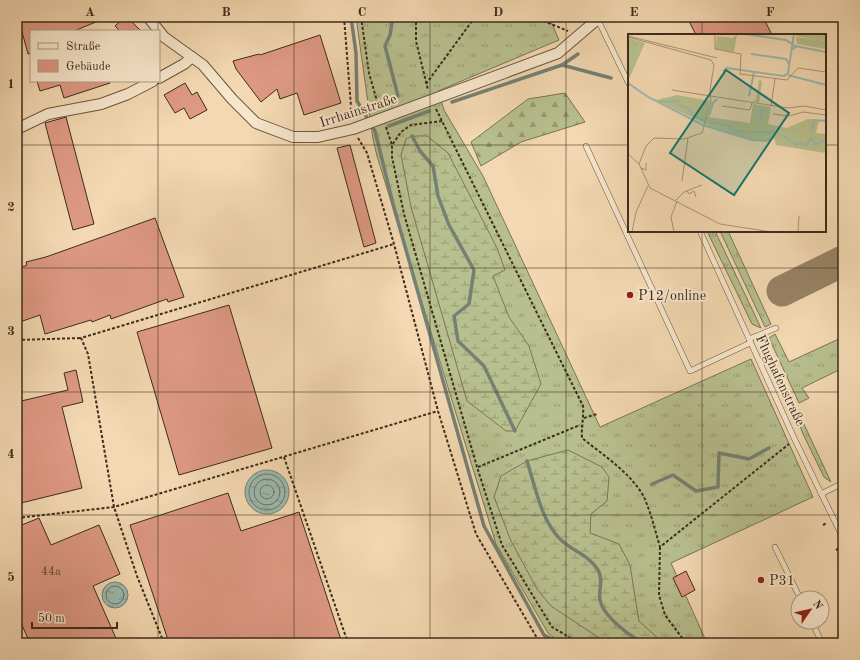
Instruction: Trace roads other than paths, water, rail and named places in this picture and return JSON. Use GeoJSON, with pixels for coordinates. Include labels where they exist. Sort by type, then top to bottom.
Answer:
{"type":"FeatureCollection","features":[{"type":"Feature","properties":{"kind":"street","name":"Irrhainstraße"},"geometry":{"type":"LineString","coordinates":[[148,17],[158,30]]}},
{"type":"Feature","properties":{"kind":"street","name":"Irrhainstraße"},"geometry":{"type":"LineString","coordinates":[[160,32],[164,37],[203,65],[232,99],[256,123],[293,137],[318,137],[357,127],[558,53],[598,18]]}},
{"type":"Feature","properties":{"kind":"street"},"geometry":{"type":"LineString","coordinates":[[160,77],[184,64],[192,57]]}},
{"type":"Feature","properties":{"kind":"street"},"geometry":{"type":"LineString","coordinates":[[17,129],[48,114],[101,104],[128,94],[151,82]]}},
{"type":"Feature","properties":{"kind":"lane"},"geometry":{"type":"LineString","coordinates":[[598,18],[628,82]]}},
{"type":"Feature","properties":{"kind":"lane"},"geometry":{"type":"LineString","coordinates":[[586,146],[690,371],[776,328]]}},
{"type":"Feature","properties":{"kind":"lane","name":"Flughafenstraße"},"geometry":{"type":"LineString","coordinates":[[700,232],[795,440],[843,538]]}},
{"type":"Feature","properties":{"kind":"lane"},"geometry":{"type":"LineString","coordinates":[[821,494],[843,484]]}},
{"type":"Feature","properties":{"kind":"lane"},"geometry":{"type":"LineString","coordinates":[[775,547],[796,590]]}},
{"type":"Feature","properties":{"kind":"lane"},"geometry":{"type":"LineString","coordinates":[[816,630],[822,643]]}},
{"type":"Feature","properties":{"kind":"water"},"geometry":{"type":"Polygon","coordinates":[[[263,470],[271,470],[283,476],[289,488],[289,496],[283,508],[271,514],[263,514],[251,508],[245,496],[245,488],[251,476],[263,470]]]}},
{"type":"Feature","properties":{"kind":"water"},"geometry":{"type":"Polygon","coordinates":[[[115,582],[124,586],[128,595],[124,604],[115,608],[106,604],[102,595],[106,586],[115,582]]]}},
{"type":"Feature","properties":{"kind":"waterway"},"geometry":{"type":"LineString","coordinates":[[351,17],[356,53],[357,101],[375,131],[393,204],[484,526],[544,635],[559,643]]}},
{"type":"Feature","properties":{"kind":"waterway"},"geometry":{"type":"LineString","coordinates":[[393,17],[390,35],[385,46],[398,96]]}},
{"type":"Feature","properties":{"kind":"waterway"},"geometry":{"type":"LineString","coordinates":[[562,65],[578,54]]}},
{"type":"Feature","properties":{"kind":"waterway"},"geometry":{"type":"LineString","coordinates":[[452,102],[562,65],[611,78]]}},
{"type":"Feature","properties":{"kind":"waterway"},"geometry":{"type":"LineString","coordinates":[[389,126],[429,111]]}},
{"type":"Feature","properties":{"kind":"waterway"},"geometry":{"type":"LineString","coordinates":[[412,136],[420,151],[433,166],[438,196],[449,225],[474,270],[469,304],[454,316],[458,341],[484,366],[515,431]]}},
{"type":"Feature","properties":{"kind":"waterway"},"geometry":{"type":"LineString","coordinates":[[652,484],[673,475],[696,491],[718,487],[719,453],[749,459],[769,448]]}},
{"type":"Feature","properties":{"kind":"waterway"},"geometry":{"type":"LineString","coordinates":[[527,461],[543,513],[553,531],[560,539],[590,561],[598,570],[601,578],[600,600],[606,613],[626,632],[646,643]]}},
{"type":"Feature","properties":{"kind":"place","name":"P12/online"},"geometry":{"type":"Point","coordinates":[630,295]}},
{"type":"Feature","properties":{"kind":"place","name":"P31"},"geometry":{"type":"Point","coordinates":[761,580]}}]}
